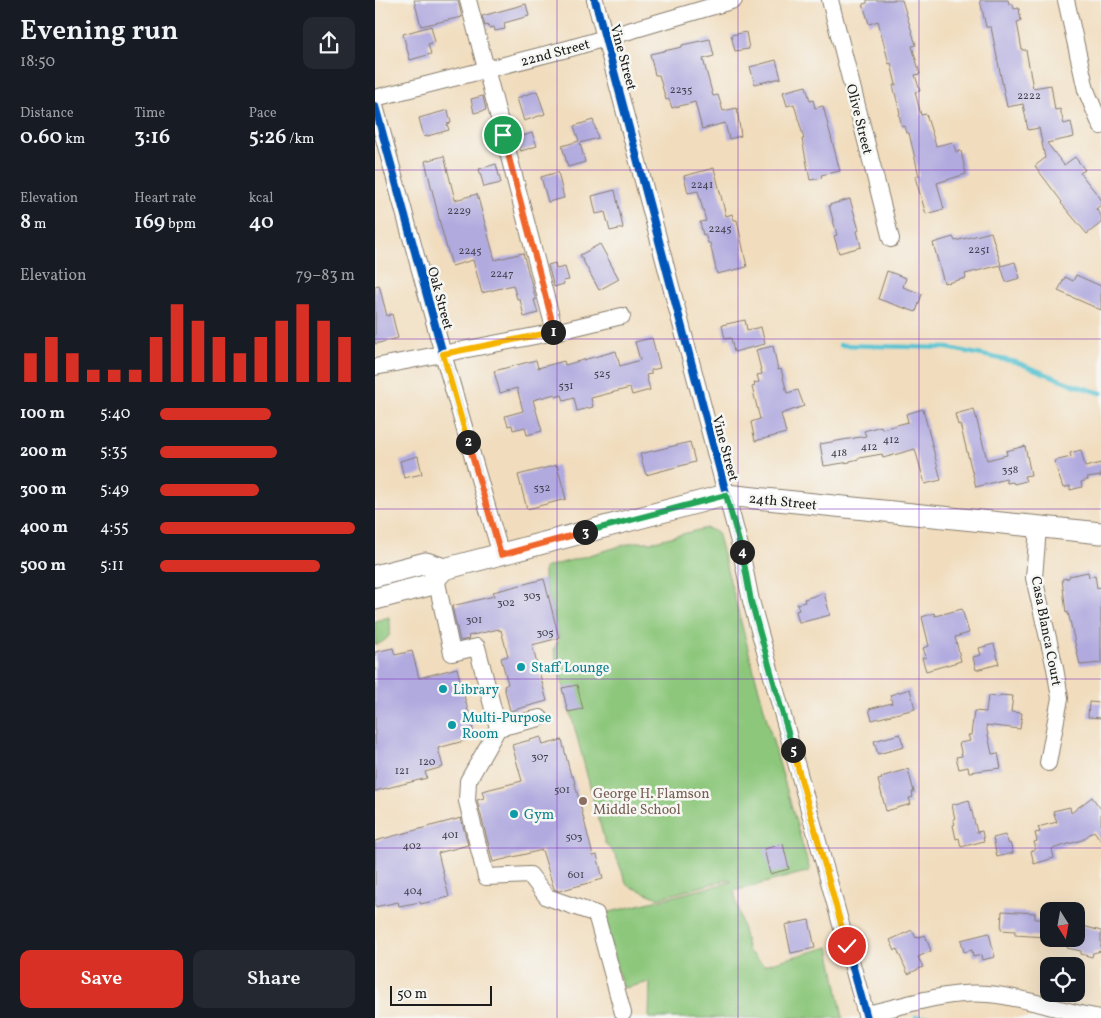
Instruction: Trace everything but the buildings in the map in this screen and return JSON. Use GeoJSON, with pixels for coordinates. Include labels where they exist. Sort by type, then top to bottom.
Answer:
{"type":"FeatureCollection","features":[{"type":"Feature","properties":{"kind":"main road","name":"24th Street"},"geometry":{"type":"LineString","coordinates":[[375,599],[429,585],[440,574],[501,555],[726,495],[1101,533]]}},
{"type":"Feature","properties":{"kind":"main road","name":"24th Street"},"geometry":{"type":"LineString","coordinates":[[375,576],[425,563],[440,574]]}},
{"type":"Feature","properties":{"kind":"street"},"geometry":{"type":"LineString","coordinates":[[468,0],[555,332]]}},
{"type":"Feature","properties":{"kind":"street","name":"Vine Street"},"geometry":{"type":"LineString","coordinates":[[595,0],[741,546],[751,601],[867,1016]]}},
{"type":"Feature","properties":{"kind":"street","name":"22nd Street"},"geometry":{"type":"LineString","coordinates":[[375,98],[606,38],[734,0]]}},
{"type":"Feature","properties":{"kind":"street","name":"Olive Street"},"geometry":{"type":"LineString","coordinates":[[830,0],[891,239]]}},
{"type":"Feature","properties":{"kind":"street"},"geometry":{"type":"LineString","coordinates":[[1066,0],[1086,90],[1101,126]]}},
{"type":"Feature","properties":{"kind":"street","name":"Oak Street"},"geometry":{"type":"LineString","coordinates":[[375,106],[443,354],[501,555]]}},
{"type":"Feature","properties":{"kind":"street"},"geometry":{"type":"LineString","coordinates":[[375,367],[555,332],[622,316]]}},
{"type":"Feature","properties":{"kind":"street","name":"Casa Blanca Court"},"geometry":{"type":"LineString","coordinates":[[1038,528],[1034,578],[1060,698],[1048,763]]}},
{"type":"Feature","properties":{"kind":"street"},"geometry":{"type":"LineString","coordinates":[[440,574],[452,653],[477,647],[498,728],[468,781],[467,801],[486,877],[530,875],[547,898],[596,914],[623,1013]]}},
{"type":"Feature","properties":{"kind":"street"},"geometry":{"type":"LineString","coordinates":[[498,728],[540,718]]}},
{"type":"Feature","properties":{"kind":"street"},"geometry":{"type":"LineString","coordinates":[[867,1016],[960,994],[986,993],[1012,997],[1101,1018]]}},
{"type":"Feature","properties":{"kind":"green space"},"geometry":{"type":"Polygon","coordinates":[[[706,528],[717,532],[770,731],[810,871],[734,891],[748,951],[764,965],[829,947],[843,1018],[649,1018],[650,982],[625,988],[622,986],[602,914],[731,882],[730,879],[658,898],[627,885],[616,856],[605,843],[554,650],[559,638],[544,579],[544,568],[635,542],[651,542],[706,528]]]}},
{"type":"Feature","properties":{"kind":"green space"},"geometry":{"type":"Polygon","coordinates":[[[389,617],[389,635],[375,645],[375,621],[389,617]]]}},
{"type":"Feature","properties":{"kind":"waterway"},"geometry":{"type":"LineString","coordinates":[[840,345],[948,348],[1016,362],[1074,385],[1101,393]]}},
{"type":"Feature","properties":{"kind":"waterway"},"geometry":{"type":"LineString","coordinates":[[916,1017],[944,1018]]}},
{"type":"Feature","properties":{"kind":"cycle path"},"geometry":{"type":"LineString","coordinates":[[595,0],[740,546],[751,601],[867,1018]]}},
{"type":"Feature","properties":{"kind":"cycle path"},"geometry":{"type":"LineString","coordinates":[[375,106],[443,354],[501,555]]}},
{"type":"Feature","properties":{"kind":"place","name":"Staff Lounge"},"geometry":{"type":"Point","coordinates":[521,667]}},
{"type":"Feature","properties":{"kind":"place","name":"Library"},"geometry":{"type":"Point","coordinates":[443,689]}},
{"type":"Feature","properties":{"kind":"place","name":"Multi-Purpose Room"},"geometry":{"type":"Point","coordinates":[452,725]}},
{"type":"Feature","properties":{"kind":"place","name":"George H. Flamson Middle School"},"geometry":{"type":"Point","coordinates":[583,801]}},
{"type":"Feature","properties":{"kind":"place","name":"Gym"},"geometry":{"type":"Point","coordinates":[514,814]}},
{"type":"Feature","properties":{"kind":"route"},"geometry":{"type":"LineString","coordinates":[[503,135],[555,332],[443,354],[501,555],[726,495],[741,546],[751,601],[847,946]]}}]}
